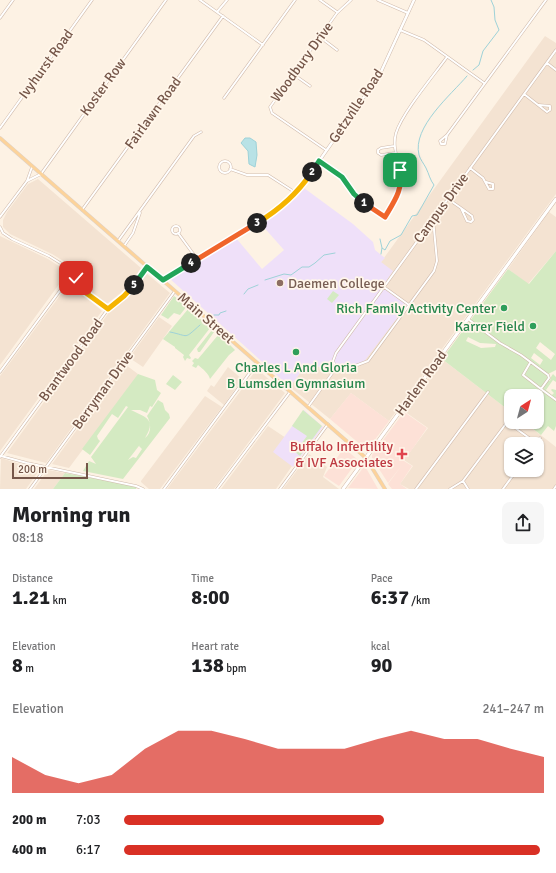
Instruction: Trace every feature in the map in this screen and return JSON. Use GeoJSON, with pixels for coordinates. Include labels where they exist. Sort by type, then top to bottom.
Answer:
{"type":"FeatureCollection","features":[{"type":"Feature","properties":{"kind":"main road","name":"Main Street"},"geometry":{"type":"LineString","coordinates":[[0,138],[366,458],[385,489]]}},
{"type":"Feature","properties":{"kind":"main road","name":"Harlem Road"},"geometry":{"type":"LineString","coordinates":[[343,489],[556,199]]}},
{"type":"Feature","properties":{"kind":"street"},"geometry":{"type":"LineString","coordinates":[[0,18],[13,0]]}},
{"type":"Feature","properties":{"kind":"street","name":"Ivyhurst Road"},"geometry":{"type":"LineString","coordinates":[[0,128],[92,0]]}},
{"type":"Feature","properties":{"kind":"street","name":"Koster Row"},"geometry":{"type":"LineString","coordinates":[[41,174],[166,0]]}},
{"type":"Feature","properties":{"kind":"street"},"geometry":{"type":"LineString","coordinates":[[200,0],[263,45]]}},
{"type":"Feature","properties":{"kind":"street"},"geometry":{"type":"LineString","coordinates":[[218,12],[227,0]]}},
{"type":"Feature","properties":{"kind":"street"},"geometry":{"type":"LineString","coordinates":[[224,98],[295,0]]}},
{"type":"Feature","properties":{"kind":"street"},"geometry":{"type":"LineString","coordinates":[[320,0],[337,13]]}},
{"type":"Feature","properties":{"kind":"street","name":"Woodbury Drive"},"geometry":{"type":"LineString","coordinates":[[326,150],[270,111],[271,104],[337,13],[351,0]]}},
{"type":"Feature","properties":{"kind":"street"},"geometry":{"type":"LineString","coordinates":[[378,0],[408,13]]}},
{"type":"Feature","properties":{"kind":"street","name":"Getzville Road"},"geometry":{"type":"LineString","coordinates":[[163,280],[275,212],[296,194],[380,74],[414,0]]}},
{"type":"Feature","properties":{"kind":"street"},"geometry":{"type":"LineString","coordinates":[[447,135],[445,144],[441,144],[440,141],[447,135],[546,0]]}},
{"type":"Feature","properties":{"kind":"street","name":"Fairlawn Road"},"geometry":{"type":"LineString","coordinates":[[82,210],[223,16]]}},
{"type":"Feature","properties":{"kind":"street"},"geometry":{"type":"LineString","coordinates":[[400,30],[424,40],[484,83]]}},
{"type":"Feature","properties":{"kind":"street"},"geometry":{"type":"LineString","coordinates":[[320,37],[337,50]]}},
{"type":"Feature","properties":{"kind":"street","name":"Campus Drive"},"geometry":{"type":"LineString","coordinates":[[336,368],[333,361],[334,356],[556,50]]}},
{"type":"Feature","properties":{"kind":"street"},"geometry":{"type":"LineString","coordinates":[[319,161],[342,177],[358,198],[385,217],[397,198],[401,185],[400,170],[394,146],[400,123],[447,57]]}},
{"type":"Feature","properties":{"kind":"street"},"geometry":{"type":"LineString","coordinates":[[547,63],[556,70]]}},
{"type":"Feature","properties":{"kind":"street"},"geometry":{"type":"LineString","coordinates":[[293,74],[310,86]]}},
{"type":"Feature","properties":{"kind":"street"},"geometry":{"type":"LineString","coordinates":[[524,94],[547,112],[550,110],[548,104],[539,105]]}},
{"type":"Feature","properties":{"kind":"street"},"geometry":{"type":"LineString","coordinates":[[118,241],[194,136],[201,132]]}},
{"type":"Feature","properties":{"kind":"street"},"geometry":{"type":"LineString","coordinates":[[394,146],[381,148],[378,150],[378,153],[381,155],[395,153]]}},
{"type":"Feature","properties":{"kind":"street"},"geometry":{"type":"LineString","coordinates":[[222,161],[228,162],[230,169],[228,172],[222,172],[219,170],[219,164],[222,161]]}},
{"type":"Feature","properties":{"kind":"street"},"geometry":{"type":"LineString","coordinates":[[0,217],[27,181],[32,167]]}},
{"type":"Feature","properties":{"kind":"street"},"geometry":{"type":"LineString","coordinates":[[470,168],[486,182],[493,184],[493,189],[489,189],[486,182]]}},
{"type":"Feature","properties":{"kind":"street"},"geometry":{"type":"LineString","coordinates":[[230,169],[248,175],[268,175],[296,194]]}},
{"type":"Feature","properties":{"kind":"street"},"geometry":{"type":"LineString","coordinates":[[27,181],[41,174]]}},
{"type":"Feature","properties":{"kind":"street"},"geometry":{"type":"LineString","coordinates":[[448,199],[461,208],[472,216],[473,220],[471,222],[467,221],[461,208]]}},
{"type":"Feature","properties":{"kind":"street"},"geometry":{"type":"LineString","coordinates":[[124,246],[133,233],[142,208]]}},
{"type":"Feature","properties":{"kind":"street"},"geometry":{"type":"LineString","coordinates":[[308,407],[336,368],[347,369],[368,361],[432,274],[436,265],[433,219]]}},
{"type":"Feature","properties":{"kind":"street"},"geometry":{"type":"LineString","coordinates":[[0,227],[2,233],[56,261],[73,273],[82,290],[108,309]]}},
{"type":"Feature","properties":{"kind":"street"},"geometry":{"type":"LineString","coordinates":[[178,233],[197,259]]}},
{"type":"Feature","properties":{"kind":"street","name":"Brantwood Road"},"geometry":{"type":"LineString","coordinates":[[0,456],[108,309],[127,293],[147,267]]}},
{"type":"Feature","properties":{"kind":"street"},"geometry":{"type":"LineString","coordinates":[[0,372],[73,273]]}},
{"type":"Feature","properties":{"kind":"street"},"geometry":{"type":"LineString","coordinates":[[384,286],[409,305]]}},
{"type":"Feature","properties":{"kind":"street","name":"Berryman Drive"},"geometry":{"type":"LineString","coordinates":[[30,489],[175,291]]}},
{"type":"Feature","properties":{"kind":"street"},"geometry":{"type":"LineString","coordinates":[[468,319],[500,344],[521,355],[549,376],[541,389],[524,374],[530,363]]}},
{"type":"Feature","properties":{"kind":"street"},"geometry":{"type":"LineString","coordinates":[[164,489],[257,363]]}},
{"type":"Feature","properties":{"kind":"street"},"geometry":{"type":"LineString","coordinates":[[544,391],[556,400]]}},
{"type":"Feature","properties":{"kind":"street"},"geometry":{"type":"LineString","coordinates":[[217,489],[290,392]]}},
{"type":"Feature","properties":{"kind":"street"},"geometry":{"type":"LineString","coordinates":[[416,489],[488,392]]}},
{"type":"Feature","properties":{"kind":"street"},"geometry":{"type":"LineString","coordinates":[[280,489],[328,424]]}},
{"type":"Feature","properties":{"kind":"street"},"geometry":{"type":"LineString","coordinates":[[450,489],[463,481],[504,426]]}},
{"type":"Feature","properties":{"kind":"street"},"geometry":{"type":"LineString","coordinates":[[516,429],[527,437]]}},
{"type":"Feature","properties":{"kind":"street"},"geometry":{"type":"LineString","coordinates":[[0,456],[136,486],[143,489]]}},
{"type":"Feature","properties":{"kind":"street"},"geometry":{"type":"LineString","coordinates":[[502,489],[511,477]]}},
{"type":"Feature","properties":{"kind":"street"},"geometry":{"type":"LineString","coordinates":[[463,481],[468,489]]}},
{"type":"Feature","properties":{"kind":"shaded area"},"geometry":{"type":"Polygon","coordinates":[[[545,36],[556,43],[556,194],[389,421],[351,393],[330,419],[290,387],[307,363],[329,370],[339,367],[382,287],[381,262],[545,36]]]}},
{"type":"Feature","properties":{"kind":"shaded area"},"geometry":{"type":"Polygon","coordinates":[[[38,179],[141,268],[127,288],[108,303],[105,303],[85,288],[81,277],[73,267],[52,254],[10,234],[3,227],[3,220],[7,212],[28,184],[38,179]]]}},
{"type":"Feature","properties":{"kind":"shaded area","name":"Daemen College"},"geometry":{"type":"Polygon","coordinates":[[[304,188],[353,224],[373,242],[375,250],[385,258],[381,262],[393,271],[382,287],[407,305],[363,363],[329,370],[307,363],[290,387],[169,278],[236,238],[262,269],[284,250],[261,224],[296,198],[304,188]]]}},
{"type":"Feature","properties":{"kind":"shaded area"},"geometry":{"type":"Polygon","coordinates":[[[549,212],[556,217],[556,251],[528,284],[508,269],[549,212]]]}},
{"type":"Feature","properties":{"kind":"shaded area"},"geometry":{"type":"Polygon","coordinates":[[[0,236],[48,259],[68,272],[0,365],[0,236]]]}},
{"type":"Feature","properties":{"kind":"shaded area"},"geometry":{"type":"Polygon","coordinates":[[[146,273],[170,293],[46,463],[7,453],[110,311],[132,292],[146,273]]]}},
{"type":"Feature","properties":{"kind":"shaded area"},"geometry":{"type":"Polygon","coordinates":[[[73,278],[81,293],[102,311],[0,451],[0,376],[73,278]]]}},
{"type":"Feature","properties":{"kind":"shaded area"},"geometry":{"type":"Polygon","coordinates":[[[159,317],[172,326],[143,367],[131,359],[126,365],[138,374],[136,378],[69,468],[52,464],[159,317]]]}},
{"type":"Feature","properties":{"kind":"shaded area"},"geometry":{"type":"Polygon","coordinates":[[[442,359],[504,407],[504,429],[533,429],[543,437],[504,437],[504,477],[544,477],[544,438],[556,447],[556,489],[409,489],[400,484],[413,466],[404,460],[428,428],[404,411],[442,359]]]}},
{"type":"Feature","properties":{"kind":"shaded area"},"geometry":{"type":"Polygon","coordinates":[[[228,367],[242,379],[224,405],[207,391],[211,385],[214,387],[228,367]]]}},
{"type":"Feature","properties":{"kind":"shaded area"},"geometry":{"type":"Polygon","coordinates":[[[257,369],[285,393],[214,489],[167,489],[257,369]]]}},
{"type":"Feature","properties":{"kind":"shaded area"},"geometry":{"type":"Polygon","coordinates":[[[351,393],[389,421],[367,450],[330,419],[351,393]]]}},
{"type":"Feature","properties":{"kind":"shaded area"},"geometry":{"type":"Polygon","coordinates":[[[205,396],[222,407],[160,489],[149,489],[141,481],[205,396]]]}},
{"type":"Feature","properties":{"kind":"shaded area"},"geometry":{"type":"Polygon","coordinates":[[[304,410],[323,427],[293,467],[273,452],[304,410]]]}},
{"type":"Feature","properties":{"kind":"shaded area"},"geometry":{"type":"Polygon","coordinates":[[[404,412],[427,428],[404,461],[412,466],[400,484],[407,489],[392,489],[388,484],[402,465],[388,483],[372,458],[372,455],[404,412]]]}},
{"type":"Feature","properties":{"kind":"shaded area"},"geometry":{"type":"Polygon","coordinates":[[[268,426],[286,438],[292,466],[276,489],[221,489],[268,426]]]}},
{"type":"Feature","properties":{"kind":"shaded area"},"geometry":{"type":"Polygon","coordinates":[[[344,448],[358,460],[339,486],[324,476],[344,448]]]}},
{"type":"Feature","properties":{"kind":"shaded area"},"geometry":{"type":"Polygon","coordinates":[[[309,454],[327,467],[323,477],[339,489],[283,489],[309,454]]]}},
{"type":"Feature","properties":{"kind":"shaded area"},"geometry":{"type":"Polygon","coordinates":[[[1,458],[40,469],[26,489],[0,489],[1,458]]]}},
{"type":"Feature","properties":{"kind":"shaded area"},"geometry":{"type":"Polygon","coordinates":[[[363,468],[366,468],[378,489],[348,488],[363,468]]]}},
{"type":"Feature","properties":{"kind":"shaded area"},"geometry":{"type":"Polygon","coordinates":[[[48,470],[65,473],[53,489],[34,489],[48,470]]]}},
{"type":"Feature","properties":{"kind":"green space"},"geometry":{"type":"Polygon","coordinates":[[[556,251],[556,370],[548,374],[538,367],[548,375],[548,380],[550,381],[553,374],[556,377],[556,382],[553,380],[546,390],[552,395],[554,393],[551,390],[556,390],[556,426],[554,431],[548,426],[541,435],[533,429],[544,429],[544,389],[504,389],[504,407],[442,359],[508,269],[529,284],[556,251]],[[468,337],[466,341],[481,348],[495,347],[496,344],[480,343],[468,337]],[[540,342],[536,348],[551,360],[555,354],[540,342]],[[534,353],[531,358],[540,365],[543,360],[534,353]]]}},
{"type":"Feature","properties":{"kind":"green space"},"geometry":{"type":"Polygon","coordinates":[[[333,291],[339,295],[332,303],[327,299],[333,291]]]}},
{"type":"Feature","properties":{"kind":"green space"},"geometry":{"type":"Polygon","coordinates":[[[174,296],[187,306],[180,315],[174,313],[168,319],[161,315],[174,296]]]}},
{"type":"Feature","properties":{"kind":"green space"},"geometry":{"type":"Polygon","coordinates":[[[189,308],[210,328],[189,355],[191,358],[187,358],[185,361],[183,357],[184,355],[163,339],[189,308]]]}},
{"type":"Feature","properties":{"kind":"green space"},"geometry":{"type":"Polygon","coordinates":[[[212,330],[214,332],[200,352],[198,352],[197,349],[212,330]]]}},
{"type":"Feature","properties":{"kind":"green space"},"geometry":{"type":"Polygon","coordinates":[[[219,334],[235,350],[229,355],[210,379],[207,373],[198,365],[196,368],[192,366],[194,363],[192,361],[195,358],[198,359],[219,334]]]}},
{"type":"Feature","properties":{"kind":"green space"},"geometry":{"type":"Polygon","coordinates":[[[138,374],[155,380],[157,390],[161,393],[152,407],[150,406],[147,413],[140,410],[131,410],[145,417],[149,421],[147,416],[158,400],[163,403],[170,418],[123,479],[83,471],[89,461],[96,464],[91,457],[128,407],[126,406],[118,418],[112,414],[97,436],[100,441],[90,455],[82,449],[138,374]],[[150,427],[145,438],[150,431],[150,427]],[[142,442],[128,460],[133,457],[136,458],[142,449],[139,446],[142,442]]]}},
{"type":"Feature","properties":{"kind":"green space"},"geometry":{"type":"Polygon","coordinates":[[[173,375],[182,382],[175,390],[166,384],[173,375]]]}},
{"type":"Feature","properties":{"kind":"green space"},"geometry":{"type":"Polygon","coordinates":[[[303,410],[322,426],[300,456],[295,452],[307,436],[292,426],[303,410]]]}},
{"type":"Feature","properties":{"kind":"green space"},"geometry":{"type":"Polygon","coordinates":[[[65,473],[137,487],[136,489],[53,489],[65,473]]]}},
{"type":"Feature","properties":{"kind":"water"},"geometry":{"type":"Polygon","coordinates":[[[245,138],[250,138],[256,142],[257,155],[255,167],[249,164],[248,151],[241,143],[245,138]]]}},
{"type":"Feature","properties":{"kind":"waterway"},"geometry":{"type":"LineString","coordinates":[[473,70],[479,65],[483,51],[499,30],[495,20],[494,7],[491,0]]}},
{"type":"Feature","properties":{"kind":"waterway"},"geometry":{"type":"LineString","coordinates":[[381,254],[382,248],[385,250],[390,241],[401,235],[412,216],[417,215],[434,185],[419,155],[418,144],[421,134],[434,112],[467,76]]}},
{"type":"Feature","properties":{"kind":"waterway"},"geometry":{"type":"LineString","coordinates":[[380,239],[382,248]]}},
{"type":"Feature","properties":{"kind":"waterway"},"geometry":{"type":"LineString","coordinates":[[265,280],[284,274],[291,275],[302,267],[309,267],[324,255],[335,253]]}},
{"type":"Feature","properties":{"kind":"waterway"},"geometry":{"type":"LineString","coordinates":[[244,294],[248,289],[258,285]]}},
{"type":"Feature","properties":{"kind":"waterway"},"geometry":{"type":"LineString","coordinates":[[214,315],[219,315],[220,313],[226,311]]}},
{"type":"Feature","properties":{"kind":"waterway"},"geometry":{"type":"LineString","coordinates":[[170,332],[186,336],[200,325]]}},
{"type":"Feature","properties":{"kind":"place","name":"Daemen College"},"geometry":{"type":"Point","coordinates":[280,283]}},
{"type":"Feature","properties":{"kind":"place","name":"Rich Family Activity Center"},"geometry":{"type":"Point","coordinates":[504,308]}},
{"type":"Feature","properties":{"kind":"place","name":"Karrer Field"},"geometry":{"type":"Point","coordinates":[533,326]}},
{"type":"Feature","properties":{"kind":"place","name":"Charles L And Gloria B Lumsden Gymnasium"},"geometry":{"type":"Point","coordinates":[296,352]}},
{"type":"Feature","properties":{"kind":"place","name":"Buffalo Infertility & IVF Associates"},"geometry":{"type":"Point","coordinates":[402,454]}},
{"type":"Feature","properties":{"kind":"route"},"geometry":{"type":"LineString","coordinates":[[76,278],[82,290],[108,309],[130,290],[147,267],[163,280],[275,212],[296,194],[319,161],[342,177],[358,198],[385,217],[394,204],[399,193],[402,183],[400,170]]}}]}
